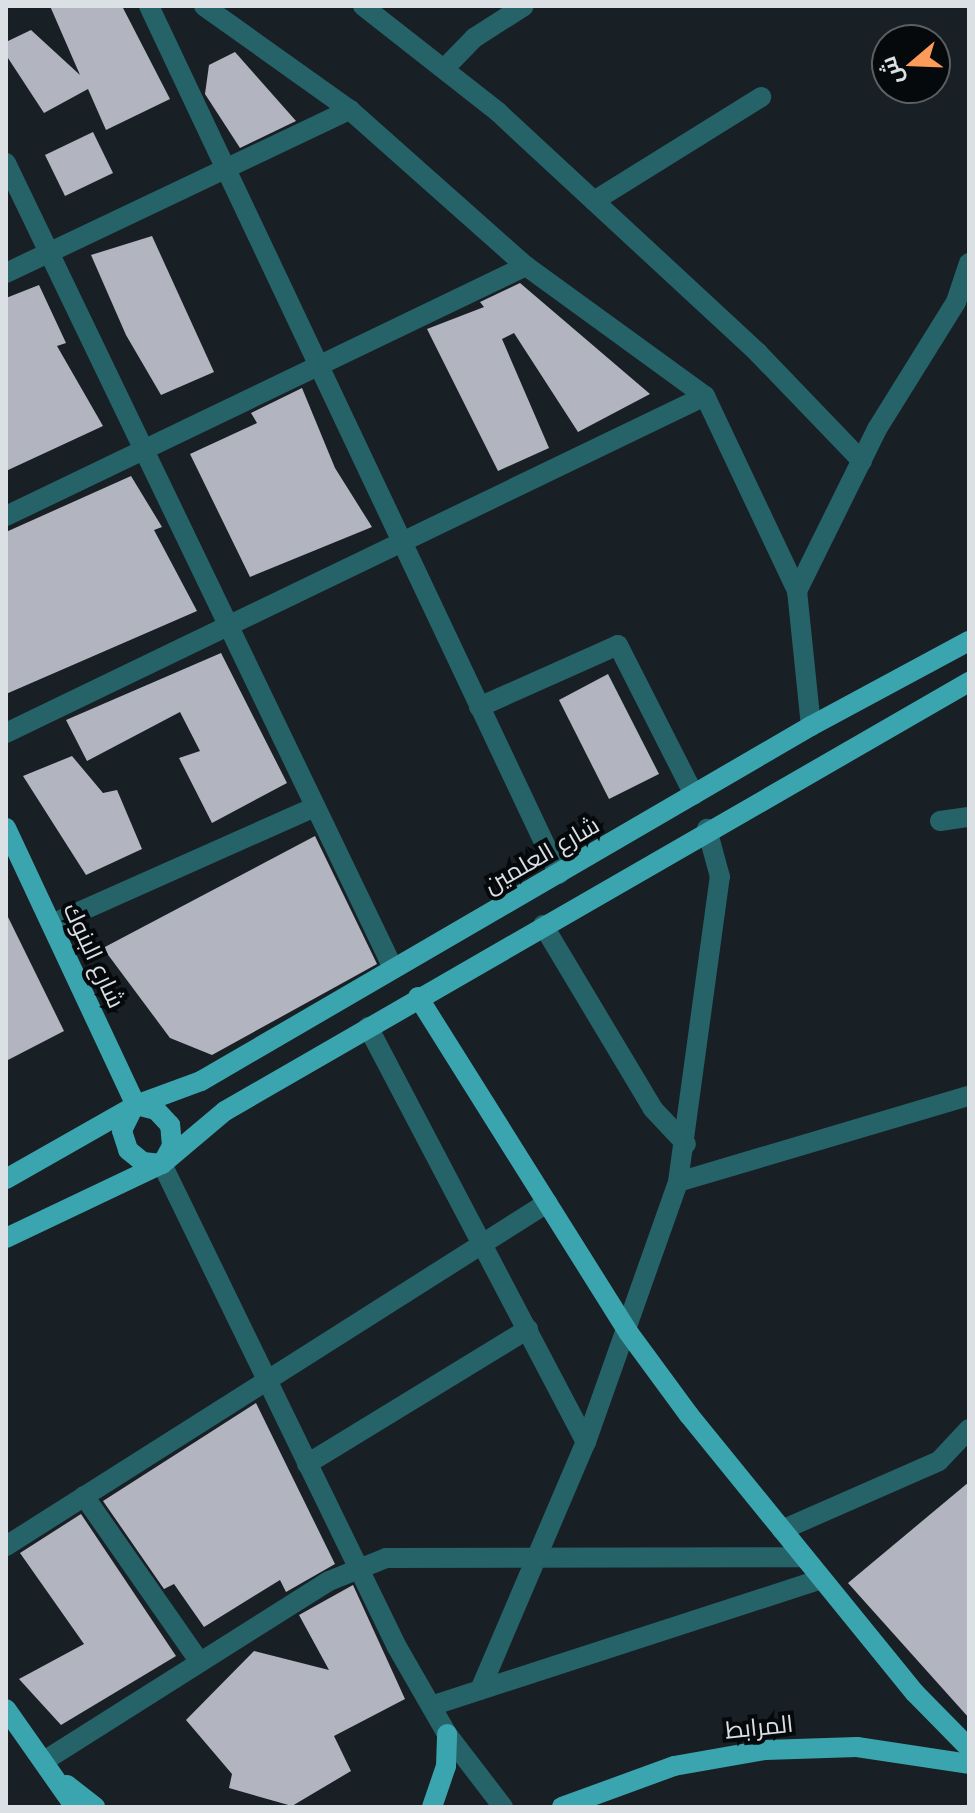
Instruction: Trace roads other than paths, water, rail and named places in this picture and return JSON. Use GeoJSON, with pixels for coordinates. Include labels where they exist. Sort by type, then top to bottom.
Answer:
{"type":"FeatureCollection","features":[{"type":"Feature","properties":{"kind":"main road","name":"شارع العلمين"},"geometry":{"type":"LineString","coordinates":[[6,1179],[136,1105],[201,1081],[811,726],[969,641]]}},
{"type":"Feature","properties":{"kind":"main road"},"geometry":{"type":"LineString","coordinates":[[6,1238],[162,1164],[225,1111],[707,829],[969,682]]}},
{"type":"Feature","properties":{"kind":"main road","name":"شارع البنوك"},"geometry":{"type":"LineString","coordinates":[[6,828],[136,1105]]}},
{"type":"Feature","properties":{"kind":"main road"},"geometry":{"type":"LineString","coordinates":[[418,997],[628,1332],[821,1579],[969,1748]]}},
{"type":"Feature","properties":{"kind":"main road"},"geometry":{"type":"LineString","coordinates":[[136,1105],[156,1110],[170,1125],[172,1146],[162,1164],[143,1162],[123,1141],[124,1121],[136,1105]]}},
{"type":"Feature","properties":{"kind":"main road"},"geometry":{"type":"LineString","coordinates":[[6,1709],[75,1807]]}},
{"type":"Feature","properties":{"kind":"main road"},"geometry":{"type":"LineString","coordinates":[[432,1807],[446,1766],[447,1734]]}},
{"type":"Feature","properties":{"kind":"main road","name":"المرابط"},"geometry":{"type":"LineString","coordinates":[[562,1807],[674,1766],[765,1750],[857,1747],[969,1764]]}},
{"type":"Feature","properties":{"kind":"main road"},"geometry":{"type":"LineString","coordinates":[[57,1778],[95,1807]]}},
{"type":"Feature","properties":{"kind":"street"},"geometry":{"type":"LineString","coordinates":[[149,6],[559,874]]}},
{"type":"Feature","properties":{"kind":"street"},"geometry":{"type":"LineString","coordinates":[[204,6],[350,110],[526,266],[705,396],[797,591],[811,726]]}},
{"type":"Feature","properties":{"kind":"street"},"geometry":{"type":"LineString","coordinates":[[363,6],[444,69],[594,201],[758,353],[862,461]]}},
{"type":"Feature","properties":{"kind":"street"},"geometry":{"type":"LineString","coordinates":[[444,69],[474,38],[524,6]]}},
{"type":"Feature","properties":{"kind":"street"},"geometry":{"type":"LineString","coordinates":[[594,201],[761,97]]}},
{"type":"Feature","properties":{"kind":"street"},"geometry":{"type":"LineString","coordinates":[[6,273],[350,110]]}},
{"type":"Feature","properties":{"kind":"street"},"geometry":{"type":"LineString","coordinates":[[6,163],[393,968]]}},
{"type":"Feature","properties":{"kind":"street"},"geometry":{"type":"LineString","coordinates":[[797,591],[862,461],[956,302],[969,263]]}},
{"type":"Feature","properties":{"kind":"street"},"geometry":{"type":"LineString","coordinates":[[6,516],[526,266]]}},
{"type":"Feature","properties":{"kind":"street"},"geometry":{"type":"LineString","coordinates":[[6,733],[705,396]]}},
{"type":"Feature","properties":{"kind":"street"},"geometry":{"type":"LineString","coordinates":[[479,707],[618,645],[694,795]]}},
{"type":"Feature","properties":{"kind":"street"},"geometry":{"type":"LineString","coordinates":[[52,924],[315,807]]}},
{"type":"Feature","properties":{"kind":"street"},"geometry":{"type":"LineString","coordinates":[[940,821],[969,817]]}},
{"type":"Feature","properties":{"kind":"street"},"geometry":{"type":"LineString","coordinates":[[480,1690],[586,1442],[628,1332],[678,1182],[686,1144],[720,877],[707,829]]}},
{"type":"Feature","properties":{"kind":"street"},"geometry":{"type":"LineString","coordinates":[[543,925],[653,1109],[686,1144]]}},
{"type":"Feature","properties":{"kind":"street"},"geometry":{"type":"LineString","coordinates":[[368,1027],[485,1242],[586,1442]]}},
{"type":"Feature","properties":{"kind":"street"},"geometry":{"type":"LineString","coordinates":[[678,1182],[969,1096]]}},
{"type":"Feature","properties":{"kind":"street"},"geometry":{"type":"LineString","coordinates":[[162,1164],[264,1382],[431,1706],[447,1734],[503,1807]]}},
{"type":"Feature","properties":{"kind":"street"},"geometry":{"type":"LineString","coordinates":[[6,1546],[547,1203]]}},
{"type":"Feature","properties":{"kind":"street"},"geometry":{"type":"LineString","coordinates":[[307,1464],[528,1329]]}},
{"type":"Feature","properties":{"kind":"street"},"geometry":{"type":"LineString","coordinates":[[782,1530],[939,1461],[969,1429]]}},
{"type":"Feature","properties":{"kind":"street"},"geometry":{"type":"LineString","coordinates":[[84,1496],[199,1661]]}},
{"type":"Feature","properties":{"kind":"street"},"geometry":{"type":"LineString","coordinates":[[44,1761],[199,1661],[357,1566],[415,1554],[804,1557]]}},
{"type":"Feature","properties":{"kind":"street"},"geometry":{"type":"LineString","coordinates":[[431,1706],[821,1579]]}}]}
